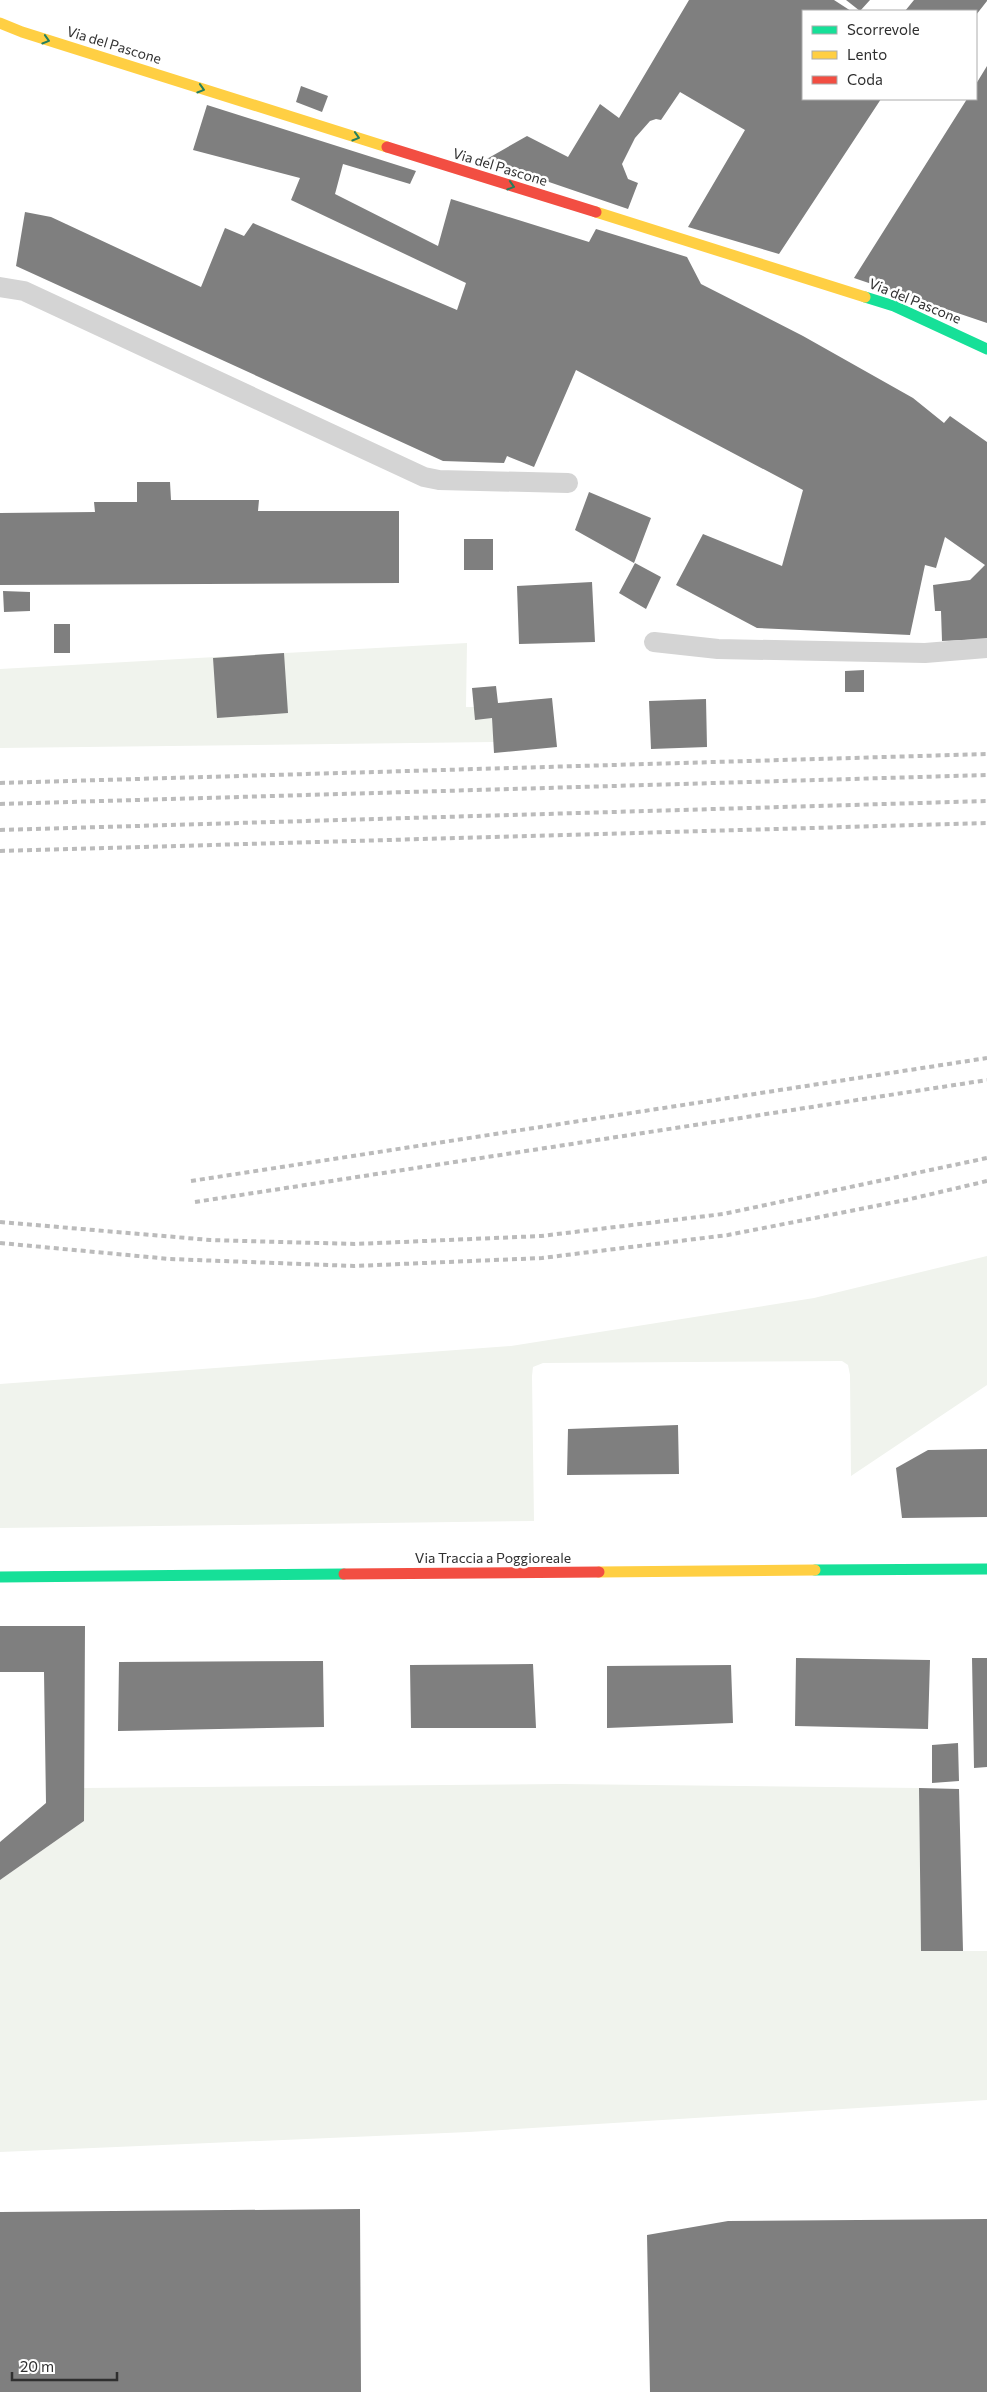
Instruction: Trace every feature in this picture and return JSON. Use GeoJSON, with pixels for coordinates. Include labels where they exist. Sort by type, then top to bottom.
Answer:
{"type":"FeatureCollection","features":[{"type":"Feature","properties":{"kind":"street","name":"Via del Pascone"},"geometry":{"type":"LineString","coordinates":[[0,23],[22,32],[894,306],[987,349]]}},
{"type":"Feature","properties":{"kind":"street","name":"Via Traccia a Poggioreale"},"geometry":{"type":"LineString","coordinates":[[0,1577],[987,1569]]}},
{"type":"Feature","properties":{"kind":"lane"},"geometry":{"type":"LineString","coordinates":[[0,287],[24,291],[424,477],[439,480],[568,483]]}},
{"type":"Feature","properties":{"kind":"lane"},"geometry":{"type":"LineString","coordinates":[[654,642],[718,649],[925,653],[987,648]]}},
{"type":"Feature","properties":{"kind":"shaded area"},"geometry":{"type":"Polygon","coordinates":[[[467,643],[466,707],[491,707],[494,742],[0,748],[0,669],[467,643]]]}},
{"type":"Feature","properties":{"kind":"shaded area"},"geometry":{"type":"Polygon","coordinates":[[[987,1256],[987,1385],[851,1476],[850,1375],[848,1365],[842,1361],[543,1363],[533,1367],[532,1376],[534,1521],[0,1528],[0,1384],[511,1346],[814,1298],[987,1256]]]}},
{"type":"Feature","properties":{"kind":"shaded area"},"geometry":{"type":"Polygon","coordinates":[[[561,1784],[919,1788],[921,1951],[987,1951],[987,2100],[469,2132],[0,2152],[0,1880],[84,1821],[84,1788],[561,1784]]]}},
{"type":"Feature","properties":{"kind":"building"},"geometry":{"type":"Polygon","coordinates":[[[689,0],[834,0],[849,10],[802,10],[802,100],[880,100],[779,254],[688,227],[745,130],[680,92],[661,120],[650,121],[635,138],[622,164],[628,179],[638,183],[628,209],[485,160],[527,136],[568,157],[600,104],[619,118],[689,0]]]}},
{"type":"Feature","properties":{"kind":"building"},"geometry":{"type":"Polygon","coordinates":[[[846,0],[870,0],[859,10],[846,0]]]}},
{"type":"Feature","properties":{"kind":"building"},"geometry":{"type":"Polygon","coordinates":[[[914,0],[987,0],[977,14],[977,10],[906,10],[914,0]]]}},
{"type":"Feature","properties":{"kind":"building"},"geometry":{"type":"Polygon","coordinates":[[[987,66],[987,323],[854,278],[966,100],[977,100],[977,82],[987,66]]]}},
{"type":"Feature","properties":{"kind":"building"},"geometry":{"type":"Polygon","coordinates":[[[301,86],[328,96],[322,112],[296,102],[301,86]]]}},
{"type":"Feature","properties":{"kind":"building"},"geometry":{"type":"Polygon","coordinates":[[[207,105],[416,171],[410,184],[343,164],[335,194],[438,246],[451,199],[589,242],[596,229],[687,257],[701,284],[803,336],[913,398],[944,423],[950,416],[987,442],[987,639],[942,641],[941,611],[935,611],[933,585],[970,580],[985,565],[945,537],[936,568],[925,565],[910,635],[757,628],[676,585],[703,534],[782,566],[803,490],[576,370],[534,467],[507,456],[504,463],[443,461],[16,266],[25,212],[51,217],[201,287],[225,228],[244,236],[253,223],[457,310],[466,283],[291,200],[300,178],[193,150],[207,105]]]}},
{"type":"Feature","properties":{"kind":"building"},"geometry":{"type":"Polygon","coordinates":[[[137,482],[170,482],[171,500],[259,500],[258,511],[399,511],[399,583],[0,585],[0,513],[95,512],[94,502],[137,502],[137,482]]]}},
{"type":"Feature","properties":{"kind":"building"},"geometry":{"type":"Polygon","coordinates":[[[589,492],[651,518],[634,563],[575,530],[589,492]]]}},
{"type":"Feature","properties":{"kind":"building"},"geometry":{"type":"Polygon","coordinates":[[[464,539],[493,539],[493,570],[464,570],[464,539]]]}},
{"type":"Feature","properties":{"kind":"building"},"geometry":{"type":"Polygon","coordinates":[[[635,563],[661,577],[646,609],[619,593],[635,563]]]}},
{"type":"Feature","properties":{"kind":"building"},"geometry":{"type":"Polygon","coordinates":[[[592,582],[595,642],[519,644],[517,586],[592,582]]]}},
{"type":"Feature","properties":{"kind":"building"},"geometry":{"type":"Polygon","coordinates":[[[3,591],[30,592],[30,611],[4,612],[3,591]]]}},
{"type":"Feature","properties":{"kind":"building"},"geometry":{"type":"Polygon","coordinates":[[[54,624],[70,624],[70,653],[54,653],[54,624]]]}},
{"type":"Feature","properties":{"kind":"building"},"geometry":{"type":"Polygon","coordinates":[[[284,653],[288,713],[217,718],[213,658],[284,653]]]}},
{"type":"Feature","properties":{"kind":"building"},"geometry":{"type":"Polygon","coordinates":[[[864,670],[864,692],[845,692],[845,671],[864,670]]]}},
{"type":"Feature","properties":{"kind":"building"},"geometry":{"type":"Polygon","coordinates":[[[496,686],[498,703],[552,698],[557,747],[494,753],[492,718],[475,720],[472,688],[496,686]]]}},
{"type":"Feature","properties":{"kind":"building"},"geometry":{"type":"Polygon","coordinates":[[[706,699],[707,747],[651,749],[649,701],[706,699]]]}},
{"type":"Feature","properties":{"kind":"building"},"geometry":{"type":"Polygon","coordinates":[[[678,1425],[679,1474],[567,1475],[568,1429],[678,1425]]]}},
{"type":"Feature","properties":{"kind":"building"},"geometry":{"type":"Polygon","coordinates":[[[987,1449],[987,1517],[902,1518],[896,1468],[928,1450],[987,1449]]]}},
{"type":"Feature","properties":{"kind":"building"},"geometry":{"type":"Polygon","coordinates":[[[0,1626],[85,1626],[84,1821],[0,1880],[0,1842],[46,1803],[44,1672],[0,1672],[0,1626]]]}},
{"type":"Feature","properties":{"kind":"building"},"geometry":{"type":"Polygon","coordinates":[[[796,1658],[930,1660],[928,1729],[795,1726],[796,1658]]]}},
{"type":"Feature","properties":{"kind":"building"},"geometry":{"type":"Polygon","coordinates":[[[972,1658],[987,1658],[987,1767],[974,1768],[972,1658]]]}},
{"type":"Feature","properties":{"kind":"building"},"geometry":{"type":"Polygon","coordinates":[[[323,1661],[324,1727],[118,1731],[119,1662],[323,1661]]]}},
{"type":"Feature","properties":{"kind":"building"},"geometry":{"type":"Polygon","coordinates":[[[533,1664],[536,1728],[411,1728],[410,1665],[533,1664]]]}},
{"type":"Feature","properties":{"kind":"building"},"geometry":{"type":"Polygon","coordinates":[[[731,1665],[733,1723],[607,1728],[607,1666],[731,1665]]]}},
{"type":"Feature","properties":{"kind":"building"},"geometry":{"type":"Polygon","coordinates":[[[958,1743],[959,1781],[932,1783],[932,1745],[958,1743]]]}},
{"type":"Feature","properties":{"kind":"building"},"geometry":{"type":"Polygon","coordinates":[[[919,1788],[959,1789],[963,1951],[921,1951],[919,1788]]]}},
{"type":"Feature","properties":{"kind":"building"},"geometry":{"type":"Polygon","coordinates":[[[360,2209],[361,2392],[0,2392],[0,2212],[360,2209]]]}},
{"type":"Feature","properties":{"kind":"building"},"geometry":{"type":"Polygon","coordinates":[[[987,2219],[987,2392],[650,2392],[647,2235],[728,2221],[987,2219]]]}},
{"type":"Feature","properties":{"kind":"railway"},"geometry":{"type":"LineString","coordinates":[[0,783],[987,754]]}},
{"type":"Feature","properties":{"kind":"railway"},"geometry":{"type":"LineString","coordinates":[[0,804],[987,775]]}},
{"type":"Feature","properties":{"kind":"railway"},"geometry":{"type":"LineString","coordinates":[[0,830],[987,801]]}},
{"type":"Feature","properties":{"kind":"railway"},"geometry":{"type":"LineString","coordinates":[[0,851],[987,823]]}},
{"type":"Feature","properties":{"kind":"railway"},"geometry":{"type":"LineString","coordinates":[[191,1181],[987,1058]]}},
{"type":"Feature","properties":{"kind":"railway"},"geometry":{"type":"LineString","coordinates":[[195,1202],[987,1080]]}},
{"type":"Feature","properties":{"kind":"railway"},"geometry":{"type":"LineString","coordinates":[[0,1222],[210,1240],[355,1244],[541,1236],[723,1214],[987,1158]]}},
{"type":"Feature","properties":{"kind":"railway"},"geometry":{"type":"LineString","coordinates":[[0,1243],[170,1259],[354,1266],[542,1258],[728,1235],[906,1200],[987,1181]]}},
{"type":"Feature","properties":{"kind":"traffic: fast"},"geometry":{"type":"LineString","coordinates":[[865,297],[894,306],[987,349]]}},
{"type":"Feature","properties":{"kind":"traffic: fast"},"geometry":{"type":"LineString","coordinates":[[815,1570],[987,1569]]}},
{"type":"Feature","properties":{"kind":"traffic: fast"},"geometry":{"type":"LineString","coordinates":[[0,1577],[344,1574]]}},
{"type":"Feature","properties":{"kind":"traffic: slow"},"geometry":{"type":"LineString","coordinates":[[0,23],[22,32],[387,147]]}},
{"type":"Feature","properties":{"kind":"traffic: slow"},"geometry":{"type":"LineString","coordinates":[[596,212],[865,297]]}},
{"type":"Feature","properties":{"kind":"traffic: slow"},"geometry":{"type":"LineString","coordinates":[[599,1572],[815,1570]]}},
{"type":"Feature","properties":{"kind":"traffic: jam"},"geometry":{"type":"LineString","coordinates":[[387,147],[596,212]]}},
{"type":"Feature","properties":{"kind":"traffic: jam"},"geometry":{"type":"LineString","coordinates":[[344,1574],[599,1572]]}}]}
